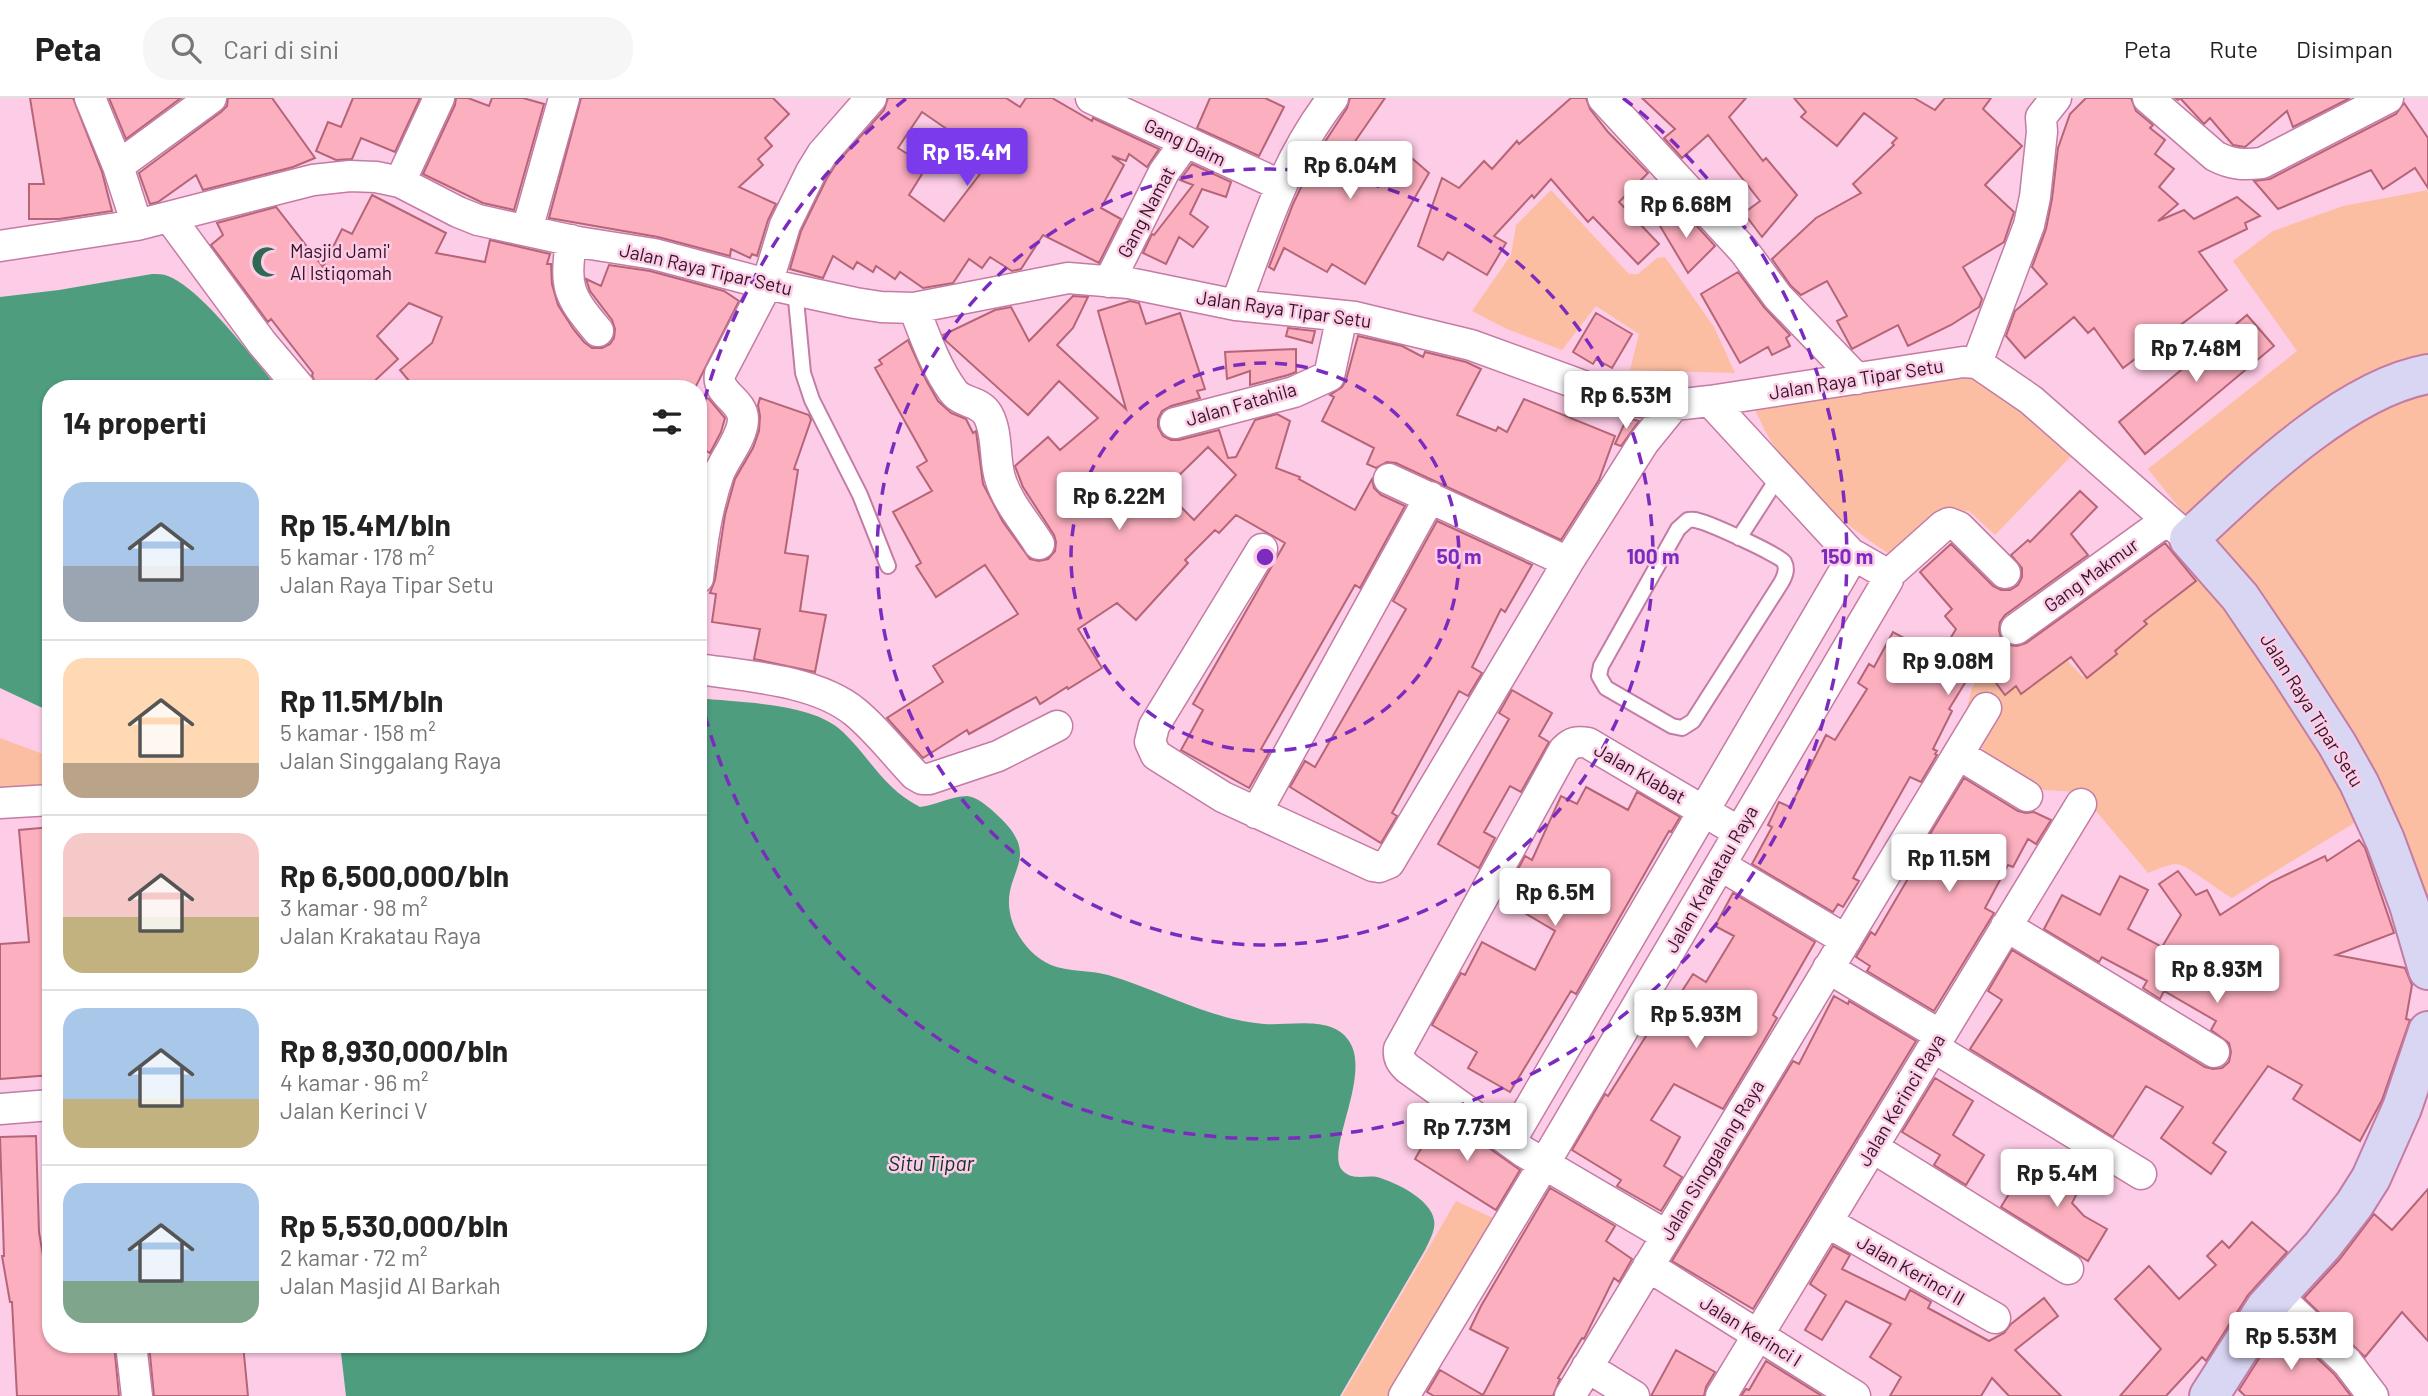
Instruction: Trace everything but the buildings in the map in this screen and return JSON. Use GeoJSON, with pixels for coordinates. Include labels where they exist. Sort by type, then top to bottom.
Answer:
{"type":"FeatureCollection","features":[{"type":"Feature","properties":{"kind":"street"},"geometry":{"type":"LineString","coordinates":[[90,98],[137,225]]}},
{"type":"Feature","properties":{"kind":"street"},"geometry":{"type":"LineString","coordinates":[[117,166],[211,98]]}},
{"type":"Feature","properties":{"kind":"street"},"geometry":{"type":"LineString","coordinates":[[400,182],[439,98]]}},
{"type":"Feature","properties":{"kind":"street"},"geometry":{"type":"LineString","coordinates":[[527,230],[564,98]]}},
{"type":"Feature","properties":{"kind":"street"},"geometry":{"type":"LineString","coordinates":[[707,513],[720,470],[743,421],[742,412],[718,381],[720,374],[781,287],[785,225],[811,172],[822,154],[871,98]]}},
{"type":"Feature","properties":{"kind":"street","name":"Gang Daim"},"geometry":{"type":"LineString","coordinates":[[1091,98],[1280,185]]}},
{"type":"Feature","properties":{"kind":"street"},"geometry":{"type":"LineString","coordinates":[[1236,305],[1280,185],[1313,123],[1333,98]]}},
{"type":"Feature","properties":{"kind":"street"},"geometry":{"type":"LineString","coordinates":[[2148,98],[2215,156],[2242,166],[2262,163],[2388,98]]}},
{"type":"Feature","properties":{"kind":"street"},"geometry":{"type":"LineString","coordinates":[[1616,102],[1744,251],[1778,297],[1857,379]]}},
{"type":"Feature","properties":{"kind":"street"},"geometry":{"type":"LineString","coordinates":[[1977,363],[2029,225],[2042,132],[2042,104]]}},
{"type":"Feature","properties":{"kind":"street","name":"Gang Namat"},"geometry":{"type":"LineString","coordinates":[[1109,282],[1164,173],[1185,143]]}},
{"type":"Feature","properties":{"kind":"street","name":"Jalan Raya Tipar Setu"},"geometry":{"type":"LineString","coordinates":[[0,246],[137,225],[313,180],[350,176],[400,182],[458,212],[489,223],[654,254],[855,303],[914,308],[1068,278],[1129,283],[1236,305],[1354,317],[1471,345],[1622,400],[1674,405],[1963,362],[1977,363],[2031,400],[2178,530],[2239,597],[2290,671],[2354,773],[2390,853],[2428,970]]}},
{"type":"Feature","properties":{"kind":"street"},"geometry":{"type":"LineString","coordinates":[[170,218],[262,344],[293,380]]}},
{"type":"Feature","properties":{"kind":"street"},"geometry":{"type":"LineString","coordinates":[[571,240],[568,284],[576,304],[598,331]]}},
{"type":"Feature","properties":{"kind":"street"},"geometry":{"type":"LineString","coordinates":[[914,308],[928,345],[953,392],[986,411],[991,421],[1000,477],[1007,494],[1039,544]]}},
{"type":"Feature","properties":{"kind":"street","name":"Jalan Fatahila"},"geometry":{"type":"LineString","coordinates":[[1175,423],[1294,392],[1329,376],[1342,316]]}},
{"type":"Feature","properties":{"kind":"street"},"geometry":{"type":"LineString","coordinates":[[2178,530],[2367,395],[2428,374]]}},
{"type":"Feature","properties":{"kind":"street"},"geometry":{"type":"LineString","coordinates":[[1710,401],[1853,556],[1887,576],[1949,523],[1959,527],[2005,573]]}},
{"type":"Feature","properties":{"kind":"street"},"geometry":{"type":"LineString","coordinates":[[1262,550],[1154,726],[1150,741],[1156,755],[1223,797],[1379,867],[1389,863],[1568,562],[1644,442],[1674,405]]}},
{"type":"Feature","properties":{"kind":"street"},"geometry":{"type":"LineString","coordinates":[[1389,479],[1568,562]]}},
{"type":"Feature","properties":{"kind":"street"},"geometry":{"type":"LineString","coordinates":[[1256,813],[1430,497]]}},
{"type":"Feature","properties":{"kind":"street","name":"Gang Makmur"},"geometry":{"type":"LineString","coordinates":[[2016,629],[2178,530]]}},
{"type":"Feature","properties":{"kind":"street"},"geometry":{"type":"LineString","coordinates":[[1511,1140],[1853,556]]}},
{"type":"Feature","properties":{"kind":"street","name":"Jalan Krakatau Raya"},"geometry":{"type":"LineString","coordinates":[[1404,1396],[1888,580],[1887,576]]}},
{"type":"Feature","properties":{"kind":"street"},"geometry":{"type":"LineString","coordinates":[[707,670],[781,681],[836,700],[854,711],[915,775],[922,779],[998,756],[1057,726]]}},
{"type":"Feature","properties":{"kind":"street","name":"Jalan Singgalang Raya"},"geometry":{"type":"LineString","coordinates":[[1570,1396],[1986,708]]}},
{"type":"Feature","properties":{"kind":"street","name":"Jalan Klabat"},"geometry":{"type":"LineString","coordinates":[[1667,1236],[1544,1164],[1407,1068],[1398,1055],[1399,1049],[1564,750],[1571,743],[1588,743],[1739,832]]}},
{"type":"Feature","properties":{"kind":"street"},"geometry":{"type":"LineString","coordinates":[[1958,754],[2027,796]]}},
{"type":"Feature","properties":{"kind":"street"},"geometry":{"type":"LineString","coordinates":[[0,803],[42,801]]}},
{"type":"Feature","properties":{"kind":"street","name":"Jalan Kerinci Raya"},"geometry":{"type":"LineString","coordinates":[[1721,1396],[2081,804]]}},
{"type":"Feature","properties":{"kind":"street"},"geometry":{"type":"LineString","coordinates":[[1720,865],[1846,940]]}},
{"type":"Feature","properties":{"kind":"street"},"geometry":{"type":"LineString","coordinates":[[2006,926],[2214,1052]]}},
{"type":"Feature","properties":{"kind":"street"},"geometry":{"type":"LineString","coordinates":[[1828,968],[2141,1174]]}},
{"type":"Feature","properties":{"kind":"street"},"geometry":{"type":"LineString","coordinates":[[2209,1396],[2266,1307],[2322,1246],[2371,1178],[2402,1108],[2428,1031]]}},
{"type":"Feature","properties":{"kind":"street"},"geometry":{"type":"LineString","coordinates":[[0,1109],[42,1106]]}},
{"type":"Feature","properties":{"kind":"street"},"geometry":{"type":"LineString","coordinates":[[1872,1147],[2068,1269]]}},
{"type":"Feature","properties":{"kind":"street","name":"Jalan Kerinci II"},"geometry":{"type":"LineString","coordinates":[[1827,1222],[1995,1318]]}},
{"type":"Feature","properties":{"kind":"street","name":"Jalan Kerinci I"},"geometry":{"type":"LineString","coordinates":[[1648,1266],[1855,1396]]}},
{"type":"Feature","properties":{"kind":"street"},"geometry":{"type":"LineString","coordinates":[[2276,1295],[2347,1362],[2373,1396]]}},
{"type":"Feature","properties":{"kind":"street"},"geometry":{"type":"LineString","coordinates":[[132,1353],[137,1396]]}},
{"type":"Feature","properties":{"kind":"street"},"geometry":{"type":"LineString","coordinates":[[1587,1367],[1634,1396]]}},
{"type":"Feature","properties":{"kind":"lane"},"geometry":{"type":"LineString","coordinates":[[781,287],[812,400],[860,495],[888,566]]}},
{"type":"Feature","properties":{"kind":"lane"},"geometry":{"type":"LineString","coordinates":[[1739,538],[1779,475]]}},
{"type":"Feature","properties":{"kind":"lane"},"geometry":{"type":"LineString","coordinates":[[1688,520],[1694,520],[1739,538],[1782,559],[1786,574],[1693,721],[1682,728],[1672,726],[1606,688],[1598,676],[1601,666],[1678,529],[1688,520]]}},
{"type":"Feature","properties":{"kind":"shaded area"},"geometry":{"type":"Polygon","coordinates":[[[1551,190],[1629,274],[1638,274],[1657,258],[1665,257],[1714,327],[1735,373],[1630,370],[1639,334],[1596,306],[1562,350],[1507,329],[1472,311],[1511,255],[1516,225],[1551,190]]]}},
{"type":"Feature","properties":{"kind":"shaded area"},"geometry":{"type":"Polygon","coordinates":[[[2428,190],[2428,911],[2400,827],[2325,689],[2148,469],[2297,351],[2233,261],[2273,231],[2343,206],[2428,190]]]}},
{"type":"Feature","properties":{"kind":"shaded area"},"geometry":{"type":"Polygon","coordinates":[[[1980,373],[2076,451],[1995,535],[1968,510],[1899,560],[1848,525],[1817,498],[1774,446],[1754,408],[1980,373]]]}},
{"type":"Feature","properties":{"kind":"shaded area"},"geometry":{"type":"Polygon","coordinates":[[[2202,570],[2322,751],[2359,820],[2232,898],[2180,865],[2168,865],[2148,873],[2080,792],[2044,790],[1995,762],[1969,735],[1965,716],[1972,688],[1985,664],[2060,653],[2083,677],[2154,610],[2202,570]]]}},
{"type":"Feature","properties":{"kind":"shaded area"},"geometry":{"type":"Polygon","coordinates":[[[0,738],[42,754],[42,807],[0,809],[0,738]]]}},
{"type":"Feature","properties":{"kind":"shaded area"},"geometry":{"type":"Polygon","coordinates":[[[1456,1201],[1493,1218],[1391,1396],[1342,1396],[1456,1201]]]}},
{"type":"Feature","properties":{"kind":"water"},"geometry":{"type":"Polygon","coordinates":[[[152,274],[168,276],[181,283],[211,310],[271,380],[42,380],[42,708],[0,688],[0,297],[152,274]]]}},
{"type":"Feature","properties":{"kind":"water","name":"Situ Tipar"},"geometry":{"type":"Polygon","coordinates":[[[707,699],[795,709],[830,722],[853,742],[896,791],[920,807],[967,796],[985,804],[1012,831],[1018,843],[1019,860],[1011,887],[1010,913],[1018,934],[1041,960],[1065,969],[1108,975],[1224,1017],[1264,1024],[1321,1025],[1342,1033],[1355,1055],[1355,1073],[1339,1146],[1338,1160],[1342,1170],[1359,1177],[1377,1177],[1402,1187],[1426,1205],[1434,1220],[1432,1235],[1425,1250],[1340,1396],[346,1396],[341,1353],[707,1353],[707,699]]]}},
{"type":"Feature","properties":{"kind":"place","name":"Masjid Jami' Al Istiqomah"},"geometry":{"type":"Point","coordinates":[267,262]}}]}
